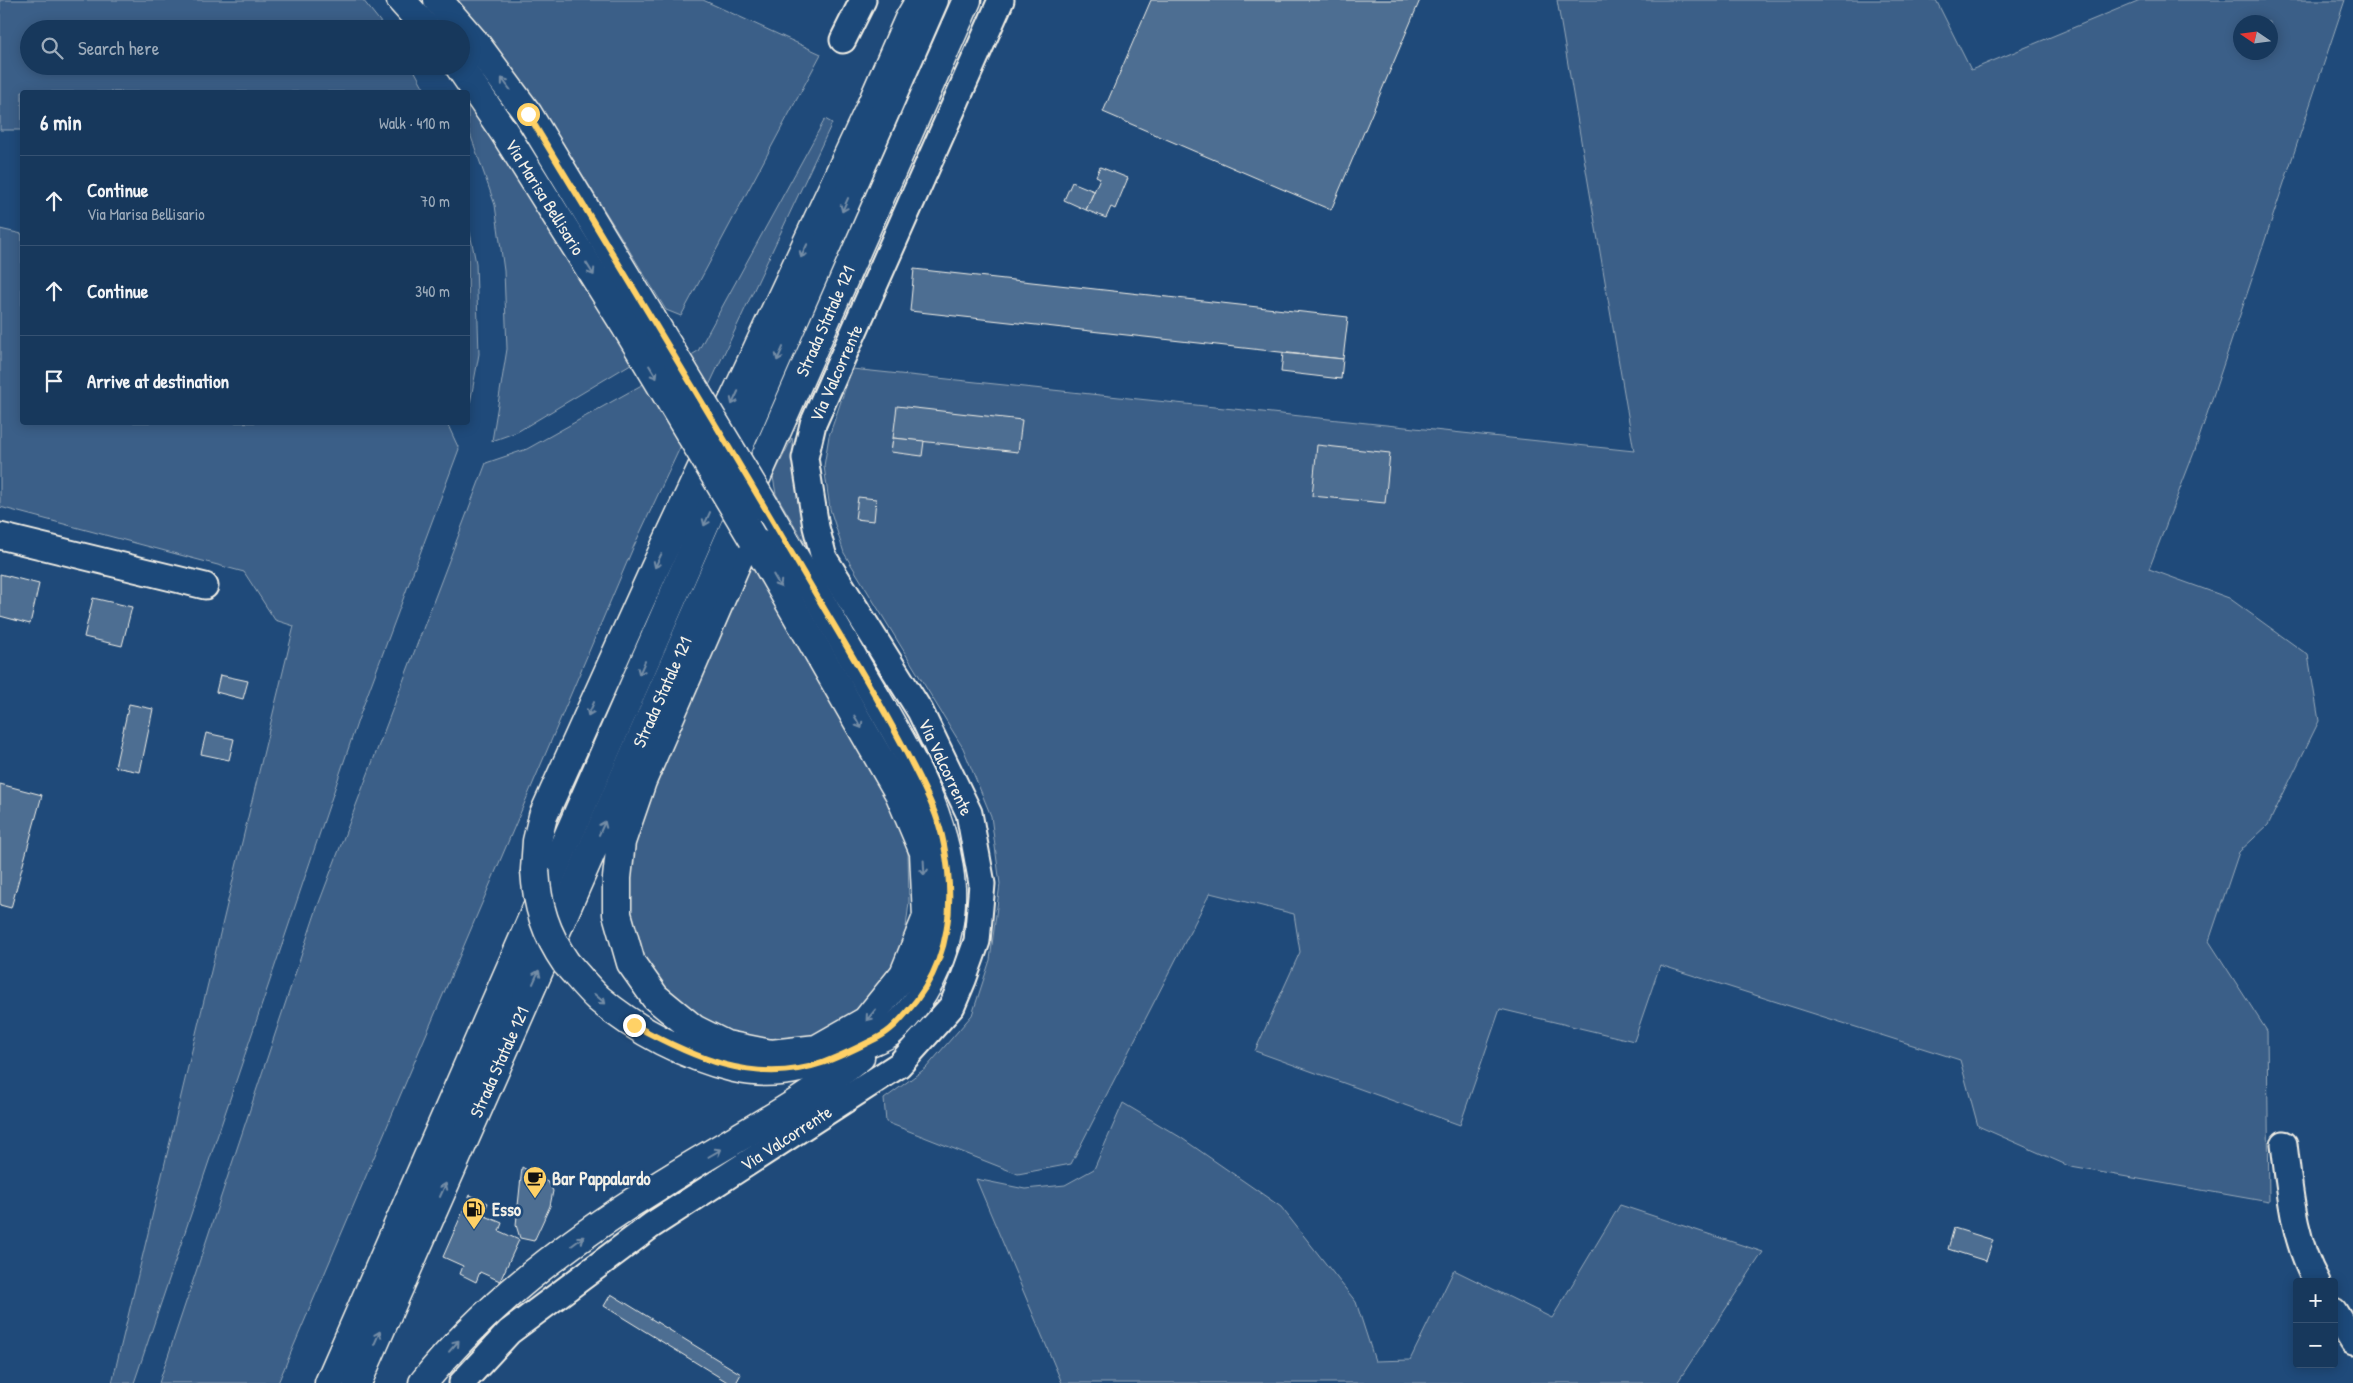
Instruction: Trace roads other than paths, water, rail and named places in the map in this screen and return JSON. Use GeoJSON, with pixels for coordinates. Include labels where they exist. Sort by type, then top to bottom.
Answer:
{"type":"FeatureCollection","features":[{"type":"Feature","properties":{"kind":"main road"},"geometry":{"type":"LineString","coordinates":[[401,0],[419,20]]}},
{"type":"Feature","properties":{"kind":"main road","name":"Via Marisa Bellisario"},"geometry":{"type":"LineString","coordinates":[[438,0],[455,20]]}},
{"type":"Feature","properties":{"kind":"main road"},"geometry":{"type":"LineString","coordinates":[[888,1034],[822,1063],[799,1069],[771,1071],[736,1069],[696,1056],[634,1025],[598,998],[566,964],[552,943],[543,920],[537,895],[535,870],[537,841],[543,816],[655,568],[869,110],[908,21],[920,0]]}},
{"type":"Feature","properties":{"kind":"main road","name":"Strada Statale 121"},"geometry":{"type":"LineString","coordinates":[[329,1383],[934,0]]}},
{"type":"Feature","properties":{"kind":"main road","name":"Strada Statale 121"},"geometry":{"type":"LineString","coordinates":[[357,1383],[967,0]]}},
{"type":"Feature","properties":{"kind":"main road","name":"Via Marisa Bellisario"},"geometry":{"type":"LineString","coordinates":[[470,37],[528,114],[640,324]]}},
{"type":"Feature","properties":{"kind":"main road","name":"Via Marisa Bellisario"},"geometry":{"type":"LineString","coordinates":[[465,75],[640,324]]}},
{"type":"Feature","properties":{"kind":"main road"},"geometry":{"type":"LineString","coordinates":[[423,1383],[463,1336],[503,1298],[582,1238],[662,1182],[732,1143],[826,1084],[888,1034],[914,1004],[933,975],[945,946],[951,888],[944,844],[934,806],[892,725],[766,508],[640,324]]}},
{"type":"Feature","properties":{"kind":"main road"},"geometry":{"type":"LineString","coordinates":[[640,324],[753,539],[899,793],[924,852],[927,917],[904,974],[866,1021],[817,1049],[771,1054],[726,1045],[694,1029],[655,997],[631,963],[617,914],[616,878],[622,842],[642,781],[740,555],[760,468]]}},
{"type":"Feature","properties":{"kind":"street"},"geometry":{"type":"LineString","coordinates":[[843,40],[863,0]]}},
{"type":"Feature","properties":{"kind":"street","name":"Via Valcorrente"},"geometry":{"type":"LineString","coordinates":[[462,1383],[509,1332],[652,1226],[899,1065],[952,1006],[964,980],[977,942],[982,884],[969,812],[920,711],[824,558],[816,527],[805,458],[813,424],[1001,0]]}},
{"type":"Feature","properties":{"kind":"street"},"geometry":{"type":"LineString","coordinates":[[0,536],[205,586]]}},
{"type":"Feature","properties":{"kind":"street"},"geometry":{"type":"LineString","coordinates":[[2284,1144],[2293,1216],[2307,1265],[2315,1278]]}},
{"type":"Feature","properties":{"kind":"street"},"geometry":{"type":"LineString","coordinates":[[2338,1318],[2353,1342]]}},
{"type":"Feature","properties":{"kind":"place","name":"Bar Pappalardo"},"geometry":{"type":"Point","coordinates":[535,1199]}},
{"type":"Feature","properties":{"kind":"place","name":"Esso"},"geometry":{"type":"Point","coordinates":[474,1230]}}]}
